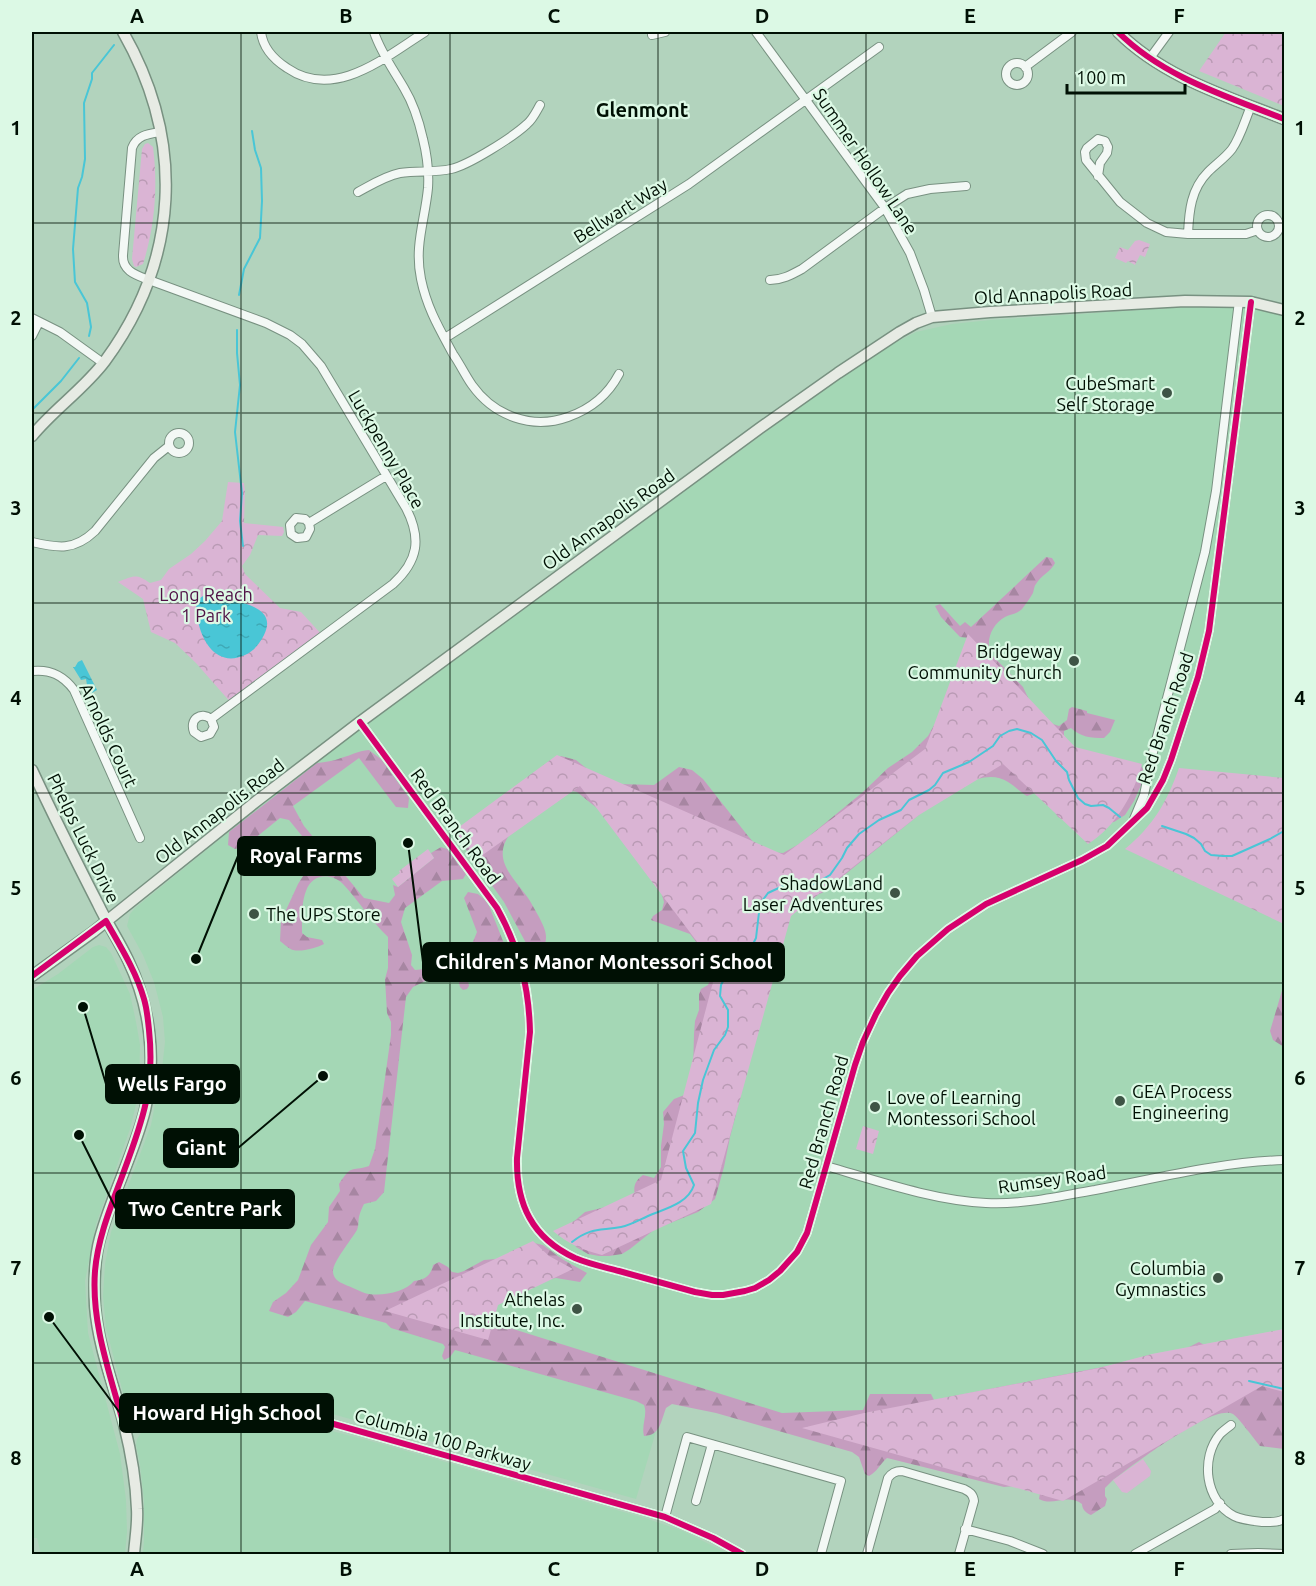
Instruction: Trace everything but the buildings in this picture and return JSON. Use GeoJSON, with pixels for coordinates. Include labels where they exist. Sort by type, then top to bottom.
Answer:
{"type":"FeatureCollection","features":[{"type":"Feature","properties":{"kind":"main road"},"geometry":{"type":"LineString","coordinates":[[32,436],[43,422],[103,363],[128,325],[149,279],[162,230],[166,177],[161,132],[148,84],[123,32]]}},
{"type":"Feature","properties":{"kind":"main road"},"geometry":{"type":"LineString","coordinates":[[1118,32],[1150,58],[1183,78],[1284,118]]}},
{"type":"Feature","properties":{"kind":"main road","name":"Old Annapolis Road"},"geometry":{"type":"LineString","coordinates":[[32,976],[106,921],[360,722],[644,512],[821,384],[916,323],[932,317],[990,312],[1185,301],[1251,302],[1284,310]]}},
{"type":"Feature","properties":{"kind":"main road","name":"Phelps Luck Drive"},"geometry":{"type":"LineString","coordinates":[[33,777],[106,921],[128,958],[144,999],[148,1024],[151,1063],[145,1108],[100,1240],[95,1272],[95,1308],[100,1337],[133,1469],[137,1511],[134,1554]]}},
{"type":"Feature","properties":{"kind":"street"},"geometry":{"type":"LineString","coordinates":[[261,32],[264,46],[271,56],[290,70],[309,78],[333,80],[356,74],[425,32]]}},
{"type":"Feature","properties":{"kind":"street"},"geometry":{"type":"LineString","coordinates":[[374,32],[385,58],[412,103],[423,138],[428,189],[419,241],[420,277],[435,322],[472,384],[500,411],[525,421],[550,421],[575,414],[596,402],[605,395],[619,374]]}},
{"type":"Feature","properties":{"kind":"street"},"geometry":{"type":"LineString","coordinates":[[652,35],[665,32]]}},
{"type":"Feature","properties":{"kind":"street","name":"Summer Hollow Lane"},"geometry":{"type":"LineString","coordinates":[[756,32],[885,208],[910,253],[932,317]]}},
{"type":"Feature","properties":{"kind":"street"},"geometry":{"type":"LineString","coordinates":[[1025,67],[1072,32]]}},
{"type":"Feature","properties":{"kind":"street"},"geometry":{"type":"LineString","coordinates":[[1150,58],[1168,32]]}},
{"type":"Feature","properties":{"kind":"street","name":"Bellwart Way"},"geometry":{"type":"LineString","coordinates":[[444,338],[689,184],[879,47]]}},
{"type":"Feature","properties":{"kind":"street"},"geometry":{"type":"LineString","coordinates":[[358,192],[397,173],[449,170],[461,166],[528,123],[540,105]]}},
{"type":"Feature","properties":{"kind":"street"},"geometry":{"type":"LineString","coordinates":[[1188,234],[1189,211],[1196,190],[1208,173],[1226,157],[1232,148],[1251,106]]}},
{"type":"Feature","properties":{"kind":"street","name":"Luckpenny Place"},"geometry":{"type":"LineString","coordinates":[[161,132],[137,138],[132,148],[122,262],[125,267],[133,273],[266,323],[302,344],[321,366],[412,520],[417,540],[413,558],[403,575],[393,584],[211,719]]}},
{"type":"Feature","properties":{"kind":"street"},"geometry":{"type":"LineString","coordinates":[[1098,176],[1120,202],[1138,218],[1157,229],[1188,234],[1246,234],[1258,230]]}},
{"type":"Feature","properties":{"kind":"street"},"geometry":{"type":"LineString","coordinates":[[770,280],[779,280],[802,269],[907,194],[966,186]]}},
{"type":"Feature","properties":{"kind":"street","name":"Red Branch Road"},"geometry":{"type":"LineString","coordinates":[[1133,821],[1144,795],[1205,552],[1216,491],[1239,301]]}},
{"type":"Feature","properties":{"kind":"street","name":"Red Branch Road"},"geometry":{"type":"LineString","coordinates":[[360,722],[497,908],[521,962],[530,1012],[530,1032],[516,1176],[522,1204],[530,1220],[545,1239],[577,1259],[695,1292],[723,1295],[745,1291],[769,1280],[790,1261],[807,1233],[855,1065],[863,1042],[888,993],[912,963],[933,942],[964,917],[986,904],[1107,846],[1147,808],[1163,780],[1198,677],[1209,631],[1251,302]]}},
{"type":"Feature","properties":{"kind":"street"},"geometry":{"type":"LineString","coordinates":[[32,336],[35,320],[60,332],[103,363]]}},
{"type":"Feature","properties":{"kind":"street"},"geometry":{"type":"LineString","coordinates":[[32,542],[64,547],[88,538],[154,458],[169,446]]}},
{"type":"Feature","properties":{"kind":"street"},"geometry":{"type":"LineString","coordinates":[[309,523],[386,476]]}},
{"type":"Feature","properties":{"kind":"street","name":"Arnolds Court"},"geometry":{"type":"LineString","coordinates":[[32,671],[49,671],[59,675],[74,690],[140,838]]}},
{"type":"Feature","properties":{"kind":"street","name":"Rumsey Road"},"geometry":{"type":"LineString","coordinates":[[826,1166],[918,1192],[965,1201],[998,1203],[1056,1198],[1230,1164],[1284,1160]]}},
{"type":"Feature","properties":{"kind":"street","name":"Columbia 100 Parkway"},"geometry":{"type":"LineString","coordinates":[[124,1426],[172,1416],[250,1411],[322,1421],[665,1517],[705,1534],[742,1554]]}},
{"type":"Feature","properties":{"kind":"street"},"geometry":{"type":"LineString","coordinates":[[1231,1425],[1220,1434],[1207,1462],[1209,1482],[1216,1498],[1235,1516],[1246,1520],[1277,1522],[1284,1520]]}},
{"type":"Feature","properties":{"kind":"street"},"geometry":{"type":"LineString","coordinates":[[665,1517],[687,1437],[841,1481],[821,1554]]}},
{"type":"Feature","properties":{"kind":"street"},"geometry":{"type":"LineString","coordinates":[[696,1501],[712,1444]]}},
{"type":"Feature","properties":{"kind":"street"},"geometry":{"type":"LineString","coordinates":[[867,1554],[888,1478],[897,1471],[970,1492],[973,1496],[974,1501],[959,1554]]}},
{"type":"Feature","properties":{"kind":"street"},"geometry":{"type":"LineString","coordinates":[[1135,1554],[1148,1551],[1215,1509],[1220,1503]]}},
{"type":"Feature","properties":{"kind":"street"},"geometry":{"type":"LineString","coordinates":[[965,1529],[1010,1541],[1043,1554]]}},
{"type":"Feature","properties":{"kind":"street"},"geometry":{"type":"LineString","coordinates":[[1231,1554],[1284,1554]]}},
{"type":"Feature","properties":{"kind":"shaded area"},"geometry":{"type":"Polygon","coordinates":[[[1185,307],[1244,308],[1284,315],[1284,1329],[1152,1354],[1099,1368],[864,1413],[802,1428],[667,1394],[636,1499],[304,1408],[266,1403],[227,1403],[196,1405],[139,1416],[129,1412],[106,1328],[103,1296],[105,1264],[111,1232],[151,1125],[165,1042],[163,1017],[154,982],[143,955],[127,926],[130,914],[135,908],[345,741],[786,417],[881,350],[916,332],[952,324],[1185,307]]]}},
{"type":"Feature","properties":{"kind":"shaded area"},"geometry":{"type":"Polygon","coordinates":[[[99,945],[106,947],[111,953],[130,994],[140,1045],[139,1087],[135,1109],[96,1224],[85,1281],[88,1333],[120,1454],[126,1500],[125,1554],[41,1554],[37,1538],[32,1538],[32,990],[99,945]]]}},
{"type":"Feature","properties":{"kind":"shaded area"},"geometry":{"type":"Polygon","coordinates":[[[261,1419],[304,1424],[367,1440],[645,1518],[683,1531],[729,1554],[143,1554],[144,1500],[137,1439],[141,1433],[147,1431],[191,1422],[261,1419]]]}},
{"type":"Feature","properties":{"kind":"green space"},"geometry":{"type":"Polygon","coordinates":[[[1226,32],[1284,32],[1284,106],[1199,71],[1226,32]]]}},
{"type":"Feature","properties":{"kind":"green space"},"geometry":{"type":"Polygon","coordinates":[[[148,143],[153,147],[154,206],[143,264],[136,267],[132,259],[142,149],[148,143]]]}},
{"type":"Feature","properties":{"kind":"green space"},"geometry":{"type":"Polygon","coordinates":[[[1135,241],[1150,244],[1145,257],[1140,255],[1135,265],[1115,258],[1120,247],[1128,250],[1135,241]]]}},
{"type":"Feature","properties":{"kind":"green space","name":"Long Reach 1 Park"},"geometry":{"type":"Polygon","coordinates":[[[228,482],[244,483],[244,523],[283,527],[284,532],[282,536],[258,535],[250,555],[242,566],[245,574],[280,608],[301,612],[323,636],[232,704],[175,643],[151,632],[143,599],[118,582],[134,576],[150,583],[161,580],[169,569],[191,554],[222,521],[228,482]]]}},
{"type":"Feature","properties":{"kind":"green space"},"geometry":{"type":"Polygon","coordinates":[[[1046,557],[1052,558],[1055,563],[1038,581],[1022,609],[996,624],[989,638],[989,649],[991,654],[1023,687],[1033,708],[1053,724],[1059,726],[1067,720],[1069,709],[1072,707],[1115,720],[1110,732],[1104,738],[1086,736],[1071,728],[1064,731],[1064,741],[1075,750],[1133,770],[1139,763],[1143,769],[1142,783],[1125,815],[1114,822],[1076,826],[1058,817],[1050,805],[1035,793],[1027,796],[1000,778],[982,778],[940,798],[822,893],[790,915],[785,924],[715,1199],[698,1212],[655,1229],[622,1254],[599,1256],[588,1254],[576,1247],[570,1235],[572,1223],[585,1212],[610,1206],[635,1196],[635,1184],[638,1179],[643,1175],[654,1178],[661,1167],[663,1112],[674,1099],[687,1094],[693,1073],[694,1034],[699,1010],[699,994],[701,989],[708,985],[713,972],[707,956],[690,934],[651,920],[662,910],[664,902],[661,892],[608,817],[577,792],[571,791],[510,834],[505,844],[503,853],[507,869],[530,901],[545,930],[545,944],[536,949],[527,945],[504,902],[457,837],[464,828],[561,756],[576,760],[596,776],[619,784],[654,785],[679,767],[692,770],[703,779],[756,845],[769,852],[783,853],[801,843],[863,792],[888,768],[912,752],[928,736],[940,715],[971,638],[960,637],[941,617],[935,606],[940,604],[960,626],[965,622],[971,627],[1046,557]]]}},
{"type":"Feature","properties":{"kind":"green space"},"geometry":{"type":"Polygon","coordinates":[[[968,634],[1075,747],[1142,764],[1134,787],[1122,809],[1107,828],[1088,844],[1003,764],[919,815],[791,916],[711,1204],[602,1255],[564,1240],[553,1231],[661,1180],[713,982],[719,971],[580,786],[477,859],[455,830],[557,755],[784,855],[925,749],[968,634]]]}},
{"type":"Feature","properties":{"kind":"green space"},"geometry":{"type":"Polygon","coordinates":[[[369,750],[382,760],[409,798],[408,808],[396,807],[359,758],[293,806],[304,826],[364,898],[389,903],[395,895],[393,885],[398,887],[434,858],[431,853],[441,847],[450,850],[466,874],[463,879],[442,881],[405,908],[401,922],[412,955],[411,965],[415,970],[425,969],[470,949],[477,932],[464,898],[468,892],[478,894],[488,903],[514,969],[510,969],[504,959],[496,957],[465,964],[469,986],[467,989],[463,990],[460,987],[456,970],[450,969],[413,987],[406,997],[384,1192],[376,1201],[364,1204],[359,1215],[357,1230],[334,1267],[333,1271],[337,1280],[368,1294],[390,1293],[404,1289],[414,1281],[426,1277],[433,1265],[439,1262],[452,1272],[458,1273],[484,1260],[508,1258],[534,1243],[543,1245],[587,1273],[580,1282],[556,1278],[534,1282],[491,1304],[496,1316],[510,1328],[782,1413],[863,1410],[870,1394],[931,1394],[934,1400],[1179,1352],[1199,1342],[1208,1347],[1284,1341],[1284,1449],[1260,1446],[1233,1414],[1223,1413],[1208,1418],[1154,1450],[1113,1480],[1105,1488],[1107,1499],[1105,1506],[1091,1515],[1085,1511],[1082,1504],[1076,1501],[1044,1501],[1039,1499],[1040,1493],[1014,1486],[1004,1487],[887,1458],[869,1476],[865,1474],[859,1457],[852,1452],[716,1413],[672,1404],[666,1408],[657,1431],[644,1436],[645,1409],[644,1405],[636,1401],[455,1350],[450,1357],[444,1360],[442,1356],[445,1347],[443,1344],[391,1328],[386,1323],[305,1301],[296,1312],[288,1317],[269,1311],[273,1302],[286,1293],[298,1280],[311,1245],[328,1222],[329,1207],[340,1191],[339,1184],[349,1171],[369,1166],[375,1149],[391,1035],[385,979],[388,968],[388,937],[343,884],[327,876],[312,881],[304,896],[303,907],[302,933],[307,937],[322,940],[324,944],[301,950],[288,948],[280,941],[281,921],[305,873],[311,857],[311,847],[289,820],[280,818],[244,847],[235,849],[228,845],[229,832],[317,763],[369,750]]]}},
{"type":"Feature","properties":{"kind":"green space"},"geometry":{"type":"Polygon","coordinates":[[[1179,768],[1284,778],[1284,924],[1125,849],[1144,831],[1158,813],[1179,768]]]}},
{"type":"Feature","properties":{"kind":"green space"},"geometry":{"type":"Polygon","coordinates":[[[428,849],[434,858],[398,887],[392,879],[428,849]]]}},
{"type":"Feature","properties":{"kind":"green space"},"geometry":{"type":"Polygon","coordinates":[[[1284,984],[1284,1047],[1273,1040],[1270,1031],[1284,984]]]}},
{"type":"Feature","properties":{"kind":"green space"},"geometry":{"type":"Polygon","coordinates":[[[863,1126],[879,1131],[873,1154],[856,1149],[863,1126]]]}},
{"type":"Feature","properties":{"kind":"green space"},"geometry":{"type":"Polygon","coordinates":[[[533,1241],[549,1256],[573,1269],[498,1305],[488,1340],[385,1311],[533,1241]]]}},
{"type":"Feature","properties":{"kind":"green space"},"geometry":{"type":"Polygon","coordinates":[[[1284,1329],[1284,1392],[1262,1386],[1063,1501],[802,1428],[864,1413],[1099,1368],[1152,1354],[1284,1329]]]}},
{"type":"Feature","properties":{"kind":"green space"},"geometry":{"type":"Polygon","coordinates":[[[1143,1459],[1151,1471],[1150,1476],[1127,1493],[1122,1492],[1113,1480],[1143,1459]]]}},
{"type":"Feature","properties":{"kind":"water"},"geometry":{"type":"Polygon","coordinates":[[[207,594],[248,604],[260,610],[267,620],[267,627],[259,644],[245,655],[236,658],[227,658],[214,652],[200,630],[196,610],[198,600],[207,594]]]}},
{"type":"Feature","properties":{"kind":"water"},"geometry":{"type":"Polygon","coordinates":[[[82,660],[97,690],[90,694],[86,688],[86,679],[81,680],[73,667],[82,660]]]}},
{"type":"Feature","properties":{"kind":"waterway"},"geometry":{"type":"LineString","coordinates":[[89,336],[91,327],[87,303],[75,282],[73,249],[78,188],[85,159],[84,103],[92,73],[114,45]]}},
{"type":"Feature","properties":{"kind":"waterway"},"geometry":{"type":"LineString","coordinates":[[239,295],[244,269],[260,238],[261,168],[252,131]]}},
{"type":"Feature","properties":{"kind":"waterway"},"geometry":{"type":"LineString","coordinates":[[237,330],[240,385],[235,432],[242,493],[240,521],[243,546]]}},
{"type":"Feature","properties":{"kind":"waterway"},"geometry":{"type":"LineString","coordinates":[[32,410],[61,381],[79,358]]}},
{"type":"Feature","properties":{"kind":"waterway"},"geometry":{"type":"LineString","coordinates":[[572,1242],[596,1230],[632,1224],[675,1205],[691,1192],[694,1185],[686,1168],[683,1151],[695,1133],[703,1080],[714,1050],[728,1027],[728,1010],[720,996],[721,985],[735,958],[752,946],[756,938],[760,904],[768,893],[794,883],[812,885],[830,875],[859,834],[879,820],[901,810],[909,800],[929,790],[943,773],[969,762],[993,746],[1000,736],[1017,729],[1031,733],[1042,740],[1056,761],[1067,772],[1078,798],[1085,804],[1103,805],[1120,817]]}},
{"type":"Feature","properties":{"kind":"waterway"},"geometry":{"type":"LineString","coordinates":[[1162,826],[1194,838],[1211,855],[1223,856],[1232,856],[1284,831]]}},
{"type":"Feature","properties":{"kind":"waterway"},"geometry":{"type":"LineString","coordinates":[[1249,1381],[1284,1389]]}},
{"type":"Feature","properties":{"kind":"cycle path"},"geometry":{"type":"LineString","coordinates":[[1118,32],[1136,48],[1175,73],[1196,84],[1284,119]]}},
{"type":"Feature","properties":{"kind":"cycle path"},"geometry":{"type":"LineString","coordinates":[[360,722],[497,908],[517,953],[528,999],[530,1032],[517,1175],[524,1205],[537,1230],[560,1250],[580,1260],[695,1292],[723,1295],[755,1288],[780,1271],[797,1252],[807,1233],[863,1042],[876,1014],[900,976],[917,956],[948,929],[986,904],[1082,860],[1107,846],[1147,808],[1163,780],[1198,677],[1209,631],[1251,302]]}},
{"type":"Feature","properties":{"kind":"cycle path"},"geometry":{"type":"LineString","coordinates":[[32,976],[106,921],[132,969],[146,1007],[150,1050],[146,1102],[137,1135],[102,1233],[95,1271],[99,1331],[124,1426],[189,1413],[227,1411],[266,1413],[323,1421],[665,1517],[713,1538],[742,1554]]}},
{"type":"Feature","properties":{"kind":"place","name":"CubeSmart Self Storage"},"geometry":{"type":"Point","coordinates":[1167,393]}},
{"type":"Feature","properties":{"kind":"place","name":"Bridgeway Community Church"},"geometry":{"type":"Point","coordinates":[1074,661]}},
{"type":"Feature","properties":{"kind":"place","name":"Children's Manor Montessori School"},"geometry":{"type":"Point","coordinates":[408,843]}},
{"type":"Feature","properties":{"kind":"place","name":"ShadowLand Laser Adventures"},"geometry":{"type":"Point","coordinates":[895,893]}},
{"type":"Feature","properties":{"kind":"place","name":"The UPS Store"},"geometry":{"type":"Point","coordinates":[254,914]}},
{"type":"Feature","properties":{"kind":"place","name":"Royal Farms"},"geometry":{"type":"Point","coordinates":[196,959]}},
{"type":"Feature","properties":{"kind":"place","name":"Wells Fargo"},"geometry":{"type":"Point","coordinates":[83,1007]}},
{"type":"Feature","properties":{"kind":"place","name":"Giant"},"geometry":{"type":"Point","coordinates":[323,1076]}},
{"type":"Feature","properties":{"kind":"place","name":"GEA Process Engineering"},"geometry":{"type":"Point","coordinates":[1120,1101]}},
{"type":"Feature","properties":{"kind":"place","name":"Love of Learning Montessori School"},"geometry":{"type":"Point","coordinates":[875,1107]}},
{"type":"Feature","properties":{"kind":"place","name":"Two Centre Park"},"geometry":{"type":"Point","coordinates":[79,1135]}},
{"type":"Feature","properties":{"kind":"place","name":"Columbia Gymnastics"},"geometry":{"type":"Point","coordinates":[1218,1278]}},
{"type":"Feature","properties":{"kind":"place","name":"Athelas Institute, Inc."},"geometry":{"type":"Point","coordinates":[577,1309]}},
{"type":"Feature","properties":{"kind":"place","name":"Howard High School"},"geometry":{"type":"Point","coordinates":[49,1317]}},
{"type":"Feature","properties":{"kind":"district","name":"Glenmont"},"geometry":{"type":"Point","coordinates":[642,109]}}]}
